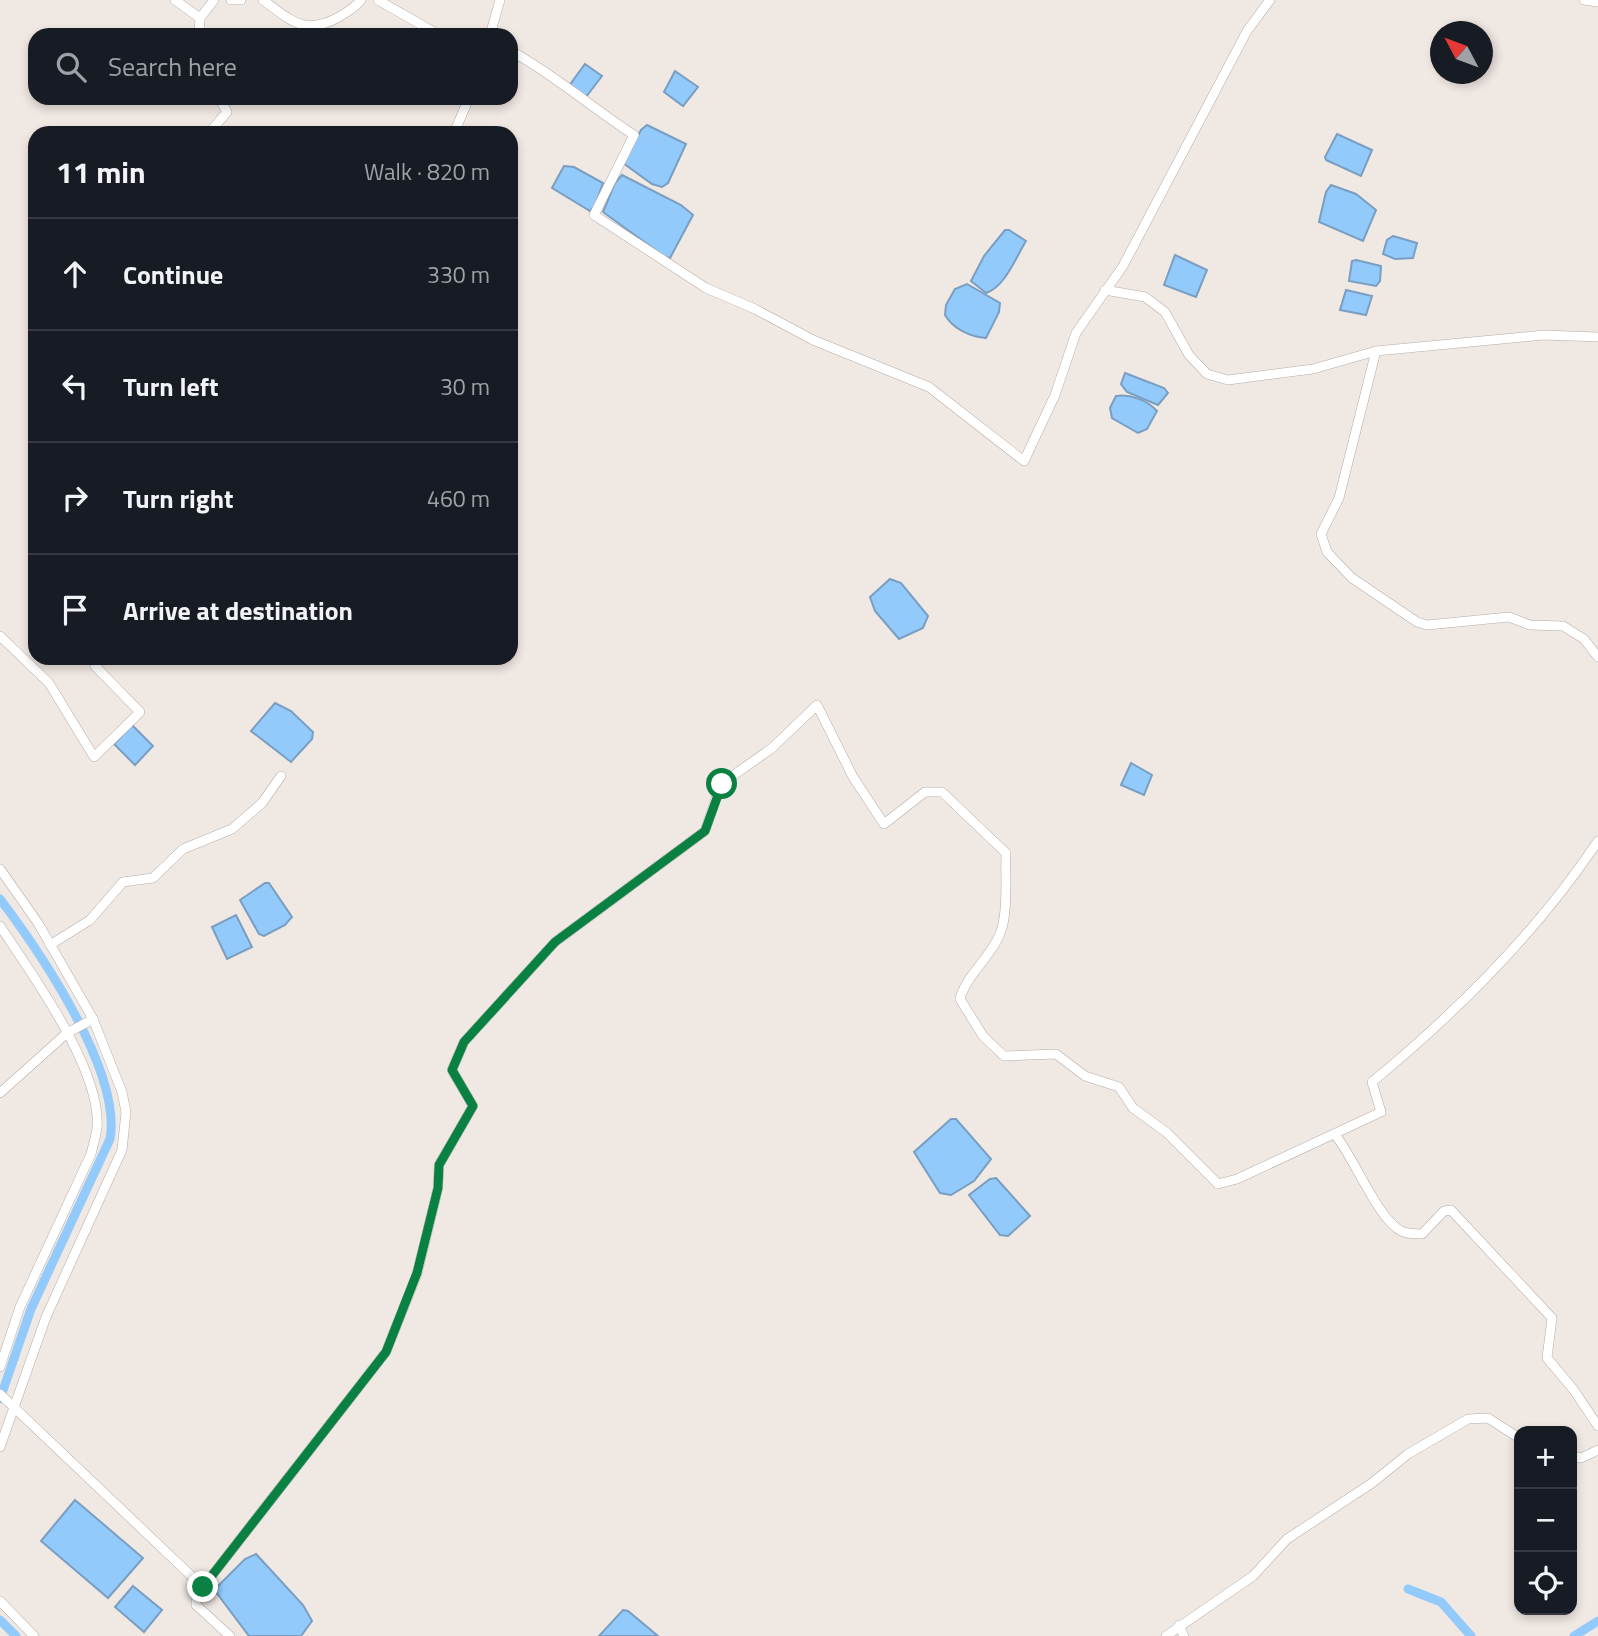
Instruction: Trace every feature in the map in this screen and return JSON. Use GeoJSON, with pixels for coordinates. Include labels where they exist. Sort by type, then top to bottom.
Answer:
{"type":"FeatureCollection","features":[{"type":"Feature","properties":{"kind":"street"},"geometry":{"type":"LineString","coordinates":[[175,0],[200,18]]}},
{"type":"Feature","properties":{"kind":"street"},"geometry":{"type":"LineString","coordinates":[[199,28],[200,18],[214,0]]}},
{"type":"Feature","properties":{"kind":"street"},"geometry":{"type":"LineString","coordinates":[[231,0],[241,0]]}},
{"type":"Feature","properties":{"kind":"street"},"geometry":{"type":"LineString","coordinates":[[263,0],[299,25],[312,27],[354,9],[361,0]]}},
{"type":"Feature","properties":{"kind":"street"},"geometry":{"type":"LineString","coordinates":[[378,0],[427,28]]}},
{"type":"Feature","properties":{"kind":"street"},"geometry":{"type":"LineString","coordinates":[[492,28],[500,0]]}},
{"type":"Feature","properties":{"kind":"street"},"geometry":{"type":"LineString","coordinates":[[518,55],[542,68],[597,111],[634,135],[594,215],[706,288],[755,309],[813,340],[929,387],[1024,461],[1055,395],[1076,333],[1123,267],[1247,32],[1270,0]]}},
{"type":"Feature","properties":{"kind":"street"},"geometry":{"type":"LineString","coordinates":[[1584,0],[1598,2]]}},
{"type":"Feature","properties":{"kind":"street"},"geometry":{"type":"LineString","coordinates":[[215,126],[227,112],[223,105]]}},
{"type":"Feature","properties":{"kind":"street"},"geometry":{"type":"LineString","coordinates":[[457,126],[466,105]]}},
{"type":"Feature","properties":{"kind":"street"},"geometry":{"type":"LineString","coordinates":[[1105,290],[1145,297],[1165,312],[1189,355],[1207,374],[1228,380],[1313,369],[1376,351],[1544,335],[1598,337]]}},
{"type":"Feature","properties":{"kind":"street"},"geometry":{"type":"LineString","coordinates":[[1376,351],[1339,498],[1321,534],[1327,552],[1352,578],[1417,622],[1427,625],[1508,617],[1530,625],[1563,626],[1584,639],[1598,657]]}},
{"type":"Feature","properties":{"kind":"street"},"geometry":{"type":"LineString","coordinates":[[0,636],[28,663]]}},
{"type":"Feature","properties":{"kind":"street"},"geometry":{"type":"LineString","coordinates":[[30,665],[49,684],[94,757],[140,712],[96,665]]}},
{"type":"Feature","properties":{"kind":"street"},"geometry":{"type":"LineString","coordinates":[[230,1636],[196,1605],[196,1597],[386,1352],[417,1273],[438,1188],[439,1165],[473,1106],[452,1070],[464,1042],[555,942],[705,831],[722,784],[772,748],[817,705],[853,777],[884,824],[925,792],[942,792],[1006,853],[1003,926],[973,976],[964,984],[960,999],[984,1036],[1004,1056],[1056,1054],[1085,1076],[1119,1087],[1133,1108],[1166,1132],[1219,1184],[1237,1179],[1336,1136],[1381,1112],[1372,1082],[1458,1009],[1540,920],[1598,841]]}},
{"type":"Feature","properties":{"kind":"street"},"geometry":{"type":"LineString","coordinates":[[50,945],[90,920],[123,881],[153,878],[183,849],[239,825],[261,803],[281,776]]}},
{"type":"Feature","properties":{"kind":"street"},"geometry":{"type":"LineString","coordinates":[[0,869],[50,945],[93,1019],[122,1092],[126,1112],[122,1150],[46,1317],[0,1447]]}},
{"type":"Feature","properties":{"kind":"street"},"geometry":{"type":"LineString","coordinates":[[0,926],[67,1033],[93,1098],[97,1127],[90,1154],[31,1282],[0,1367]]}},
{"type":"Feature","properties":{"kind":"street"},"geometry":{"type":"LineString","coordinates":[[0,1093],[67,1033],[93,1019]]}},
{"type":"Feature","properties":{"kind":"street"},"geometry":{"type":"LineString","coordinates":[[1336,1136],[1351,1154],[1366,1185],[1392,1225],[1402,1232],[1422,1234],[1444,1211],[1451,1210],[1552,1318],[1547,1357],[1573,1388],[1598,1426]]}},
{"type":"Feature","properties":{"kind":"street"},"geometry":{"type":"LineString","coordinates":[[0,1394],[203,1587]]}},
{"type":"Feature","properties":{"kind":"street"},"geometry":{"type":"LineString","coordinates":[[1166,1636],[1253,1576],[1287,1539],[1372,1483],[1408,1454],[1468,1419],[1488,1418],[1514,1434]]}},
{"type":"Feature","properties":{"kind":"street"},"geometry":{"type":"LineString","coordinates":[[1577,1457],[1581,1458],[1598,1450]]}},
{"type":"Feature","properties":{"kind":"street"},"geometry":{"type":"LineString","coordinates":[[0,1601],[34,1636]]}},
{"type":"Feature","properties":{"kind":"street"},"geometry":{"type":"LineString","coordinates":[[1179,1625],[1184,1636]]}},
{"type":"Feature","properties":{"kind":"water"},"geometry":{"type":"Polygon","coordinates":[[[585,64],[602,76],[586,97],[569,86],[585,64]]]}},
{"type":"Feature","properties":{"kind":"water"},"geometry":{"type":"Polygon","coordinates":[[[675,71],[698,87],[683,106],[664,92],[675,71]]]}},
{"type":"Feature","properties":{"kind":"water"},"geometry":{"type":"Polygon","coordinates":[[[647,125],[686,144],[668,183],[662,187],[652,184],[623,163],[641,130],[647,125]]]}},
{"type":"Feature","properties":{"kind":"water"},"geometry":{"type":"Polygon","coordinates":[[[1337,134],[1372,150],[1361,176],[1326,160],[1337,134]]]}},
{"type":"Feature","properties":{"kind":"water"},"geometry":{"type":"Polygon","coordinates":[[[564,166],[574,167],[603,183],[595,206],[590,211],[552,188],[564,166]]]}},
{"type":"Feature","properties":{"kind":"water"},"geometry":{"type":"Polygon","coordinates":[[[622,175],[681,205],[693,215],[670,258],[603,212],[615,183],[622,175]]]}},
{"type":"Feature","properties":{"kind":"water"},"geometry":{"type":"Polygon","coordinates":[[[1331,185],[1356,194],[1376,210],[1363,241],[1319,222],[1326,192],[1331,185]]]}},
{"type":"Feature","properties":{"kind":"water"},"geometry":{"type":"Polygon","coordinates":[[[1005,230],[1026,241],[999,285],[986,293],[971,281],[984,256],[1005,230]]]}},
{"type":"Feature","properties":{"kind":"water"},"geometry":{"type":"Polygon","coordinates":[[[1393,236],[1417,243],[1413,258],[1395,259],[1383,254],[1387,240],[1393,236]]]}},
{"type":"Feature","properties":{"kind":"water"},"geometry":{"type":"Polygon","coordinates":[[[1175,255],[1207,270],[1196,297],[1164,285],[1175,255]]]}},
{"type":"Feature","properties":{"kind":"water"},"geometry":{"type":"Polygon","coordinates":[[[1352,261],[1381,266],[1380,281],[1376,286],[1349,281],[1352,261]]]}},
{"type":"Feature","properties":{"kind":"water"},"geometry":{"type":"Polygon","coordinates":[[[967,284],[1000,303],[999,312],[986,338],[963,331],[945,315],[946,305],[955,289],[967,284]]]}},
{"type":"Feature","properties":{"kind":"water"},"geometry":{"type":"Polygon","coordinates":[[[1346,290],[1372,296],[1366,315],[1340,310],[1346,290]]]}},
{"type":"Feature","properties":{"kind":"water"},"geometry":{"type":"Polygon","coordinates":[[[1125,373],[1164,388],[1168,393],[1158,405],[1127,392],[1121,384],[1125,373]]]}},
{"type":"Feature","properties":{"kind":"water"},"geometry":{"type":"Polygon","coordinates":[[[1116,396],[1138,399],[1157,411],[1147,429],[1138,433],[1112,418],[1110,408],[1116,396]]]}},
{"type":"Feature","properties":{"kind":"water"},"geometry":{"type":"Polygon","coordinates":[[[890,579],[901,583],[928,616],[923,628],[899,639],[875,611],[870,597],[890,579]]]}},
{"type":"Feature","properties":{"kind":"water"},"geometry":{"type":"Polygon","coordinates":[[[275,703],[291,711],[313,732],[312,739],[291,762],[251,731],[275,703]]]}},
{"type":"Feature","properties":{"kind":"water"},"geometry":{"type":"Polygon","coordinates":[[[132,725],[153,746],[135,765],[114,744],[132,725]]]}},
{"type":"Feature","properties":{"kind":"water"},"geometry":{"type":"Polygon","coordinates":[[[1131,763],[1152,775],[1144,795],[1121,785],[1131,763]]]}},
{"type":"Feature","properties":{"kind":"water"},"geometry":{"type":"Polygon","coordinates":[[[269,883],[292,917],[285,925],[264,936],[259,934],[240,900],[269,883]]]}},
{"type":"Feature","properties":{"kind":"water"},"geometry":{"type":"Polygon","coordinates":[[[236,915],[252,947],[227,959],[212,927],[236,915]]]}},
{"type":"Feature","properties":{"kind":"water"},"geometry":{"type":"Polygon","coordinates":[[[951,1119],[956,1119],[991,1159],[974,1181],[951,1195],[940,1193],[914,1152],[951,1119]]]}},
{"type":"Feature","properties":{"kind":"water"},"geometry":{"type":"Polygon","coordinates":[[[996,1178],[1030,1216],[1008,1236],[1000,1235],[969,1195],[990,1179],[996,1178]]]}},
{"type":"Feature","properties":{"kind":"water"},"geometry":{"type":"Polygon","coordinates":[[[75,1500],[143,1558],[108,1598],[41,1541],[75,1500]]]}},
{"type":"Feature","properties":{"kind":"water"},"geometry":{"type":"Polygon","coordinates":[[[256,1554],[303,1605],[312,1621],[301,1636],[249,1636],[216,1592],[218,1586],[245,1559],[256,1554]]]}},
{"type":"Feature","properties":{"kind":"water"},"geometry":{"type":"Polygon","coordinates":[[[133,1586],[162,1610],[144,1632],[115,1607],[133,1586]]]}},
{"type":"Feature","properties":{"kind":"water"},"geometry":{"type":"Polygon","coordinates":[[[623,1610],[628,1611],[658,1636],[599,1636],[623,1610]]]}},
{"type":"Feature","properties":{"kind":"waterway"},"geometry":{"type":"LineString","coordinates":[[0,899],[36,949],[74,1014],[104,1081],[110,1112],[110,1139],[31,1309],[0,1399]]}},
{"type":"Feature","properties":{"kind":"waterway"},"geometry":{"type":"LineString","coordinates":[[1408,1589],[1441,1602],[1471,1636]]}},
{"type":"Feature","properties":{"kind":"waterway"},"geometry":{"type":"LineString","coordinates":[[0,1620],[16,1636]]}},
{"type":"Feature","properties":{"kind":"waterway"},"geometry":{"type":"LineString","coordinates":[[1574,1636],[1598,1621]]}},
{"type":"Feature","properties":{"kind":"route"},"geometry":{"type":"LineString","coordinates":[[203,1587],[386,1352],[417,1273],[438,1188],[439,1165],[473,1106],[452,1070],[464,1042],[555,942],[705,831],[722,784]]}}]}
